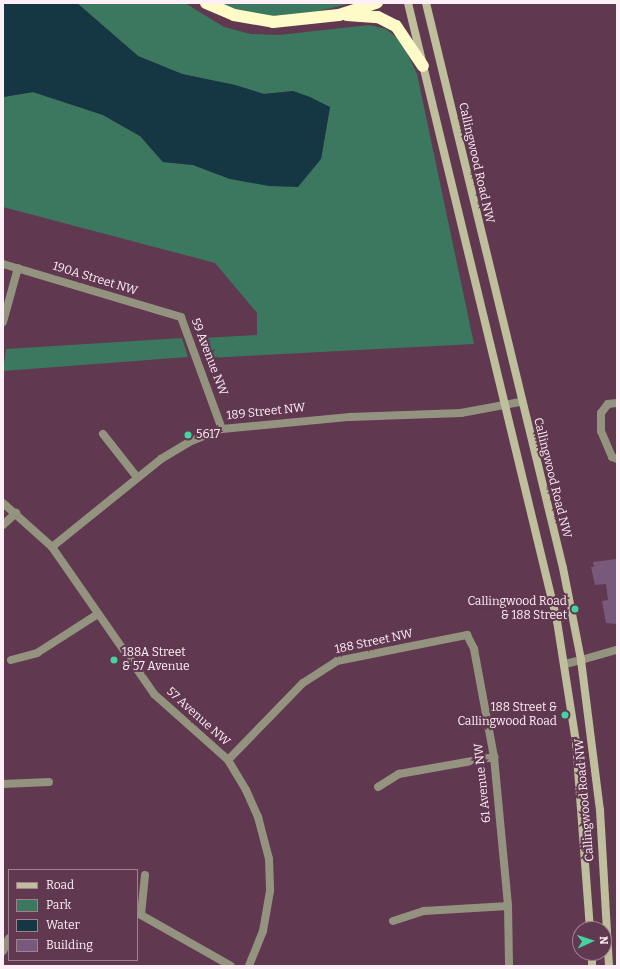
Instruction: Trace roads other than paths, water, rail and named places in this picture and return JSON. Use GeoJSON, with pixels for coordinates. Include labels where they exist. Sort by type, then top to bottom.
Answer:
{"type":"FeatureCollection","features":[{"type":"Feature","properties":{"kind":"highway"},"geometry":{"type":"LineString","coordinates":[[206,3],[234,15],[273,22],[339,15],[378,17],[396,26],[423,66]]}},
{"type":"Feature","properties":{"kind":"highway"},"geometry":{"type":"LineString","coordinates":[[339,15],[377,3]]}},
{"type":"Feature","properties":{"kind":"main road","name":"Callingwood Road NW"},"geometry":{"type":"LineString","coordinates":[[408,3],[504,405],[546,570],[565,664],[584,821],[590,921]]}},
{"type":"Feature","properties":{"kind":"main road","name":"Callingwood Road NW"},"geometry":{"type":"LineString","coordinates":[[426,3],[520,402],[563,568],[581,660],[600,810],[609,966]]}},
{"type":"Feature","properties":{"kind":"street","name":"190A Street NW"},"geometry":{"type":"LineString","coordinates":[[3,264],[181,317]]}},
{"type":"Feature","properties":{"kind":"street"},"geometry":{"type":"LineString","coordinates":[[3,322],[18,268]]}},
{"type":"Feature","properties":{"kind":"street","name":"59 Avenue NW"},"geometry":{"type":"LineString","coordinates":[[181,317],[222,429]]}},
{"type":"Feature","properties":{"kind":"street","name":"189 Street NW"},"geometry":{"type":"LineString","coordinates":[[52,547],[137,477],[189,442],[222,429],[350,417],[461,413],[520,402]]}},
{"type":"Feature","properties":{"kind":"street"},"geometry":{"type":"LineString","coordinates":[[617,403],[608,404],[601,413],[601,431],[612,457],[617,458]]}},
{"type":"Feature","properties":{"kind":"street"},"geometry":{"type":"LineString","coordinates":[[103,434],[137,477]]}},
{"type":"Feature","properties":{"kind":"street","name":"57 Avenue NW"},"geometry":{"type":"LineString","coordinates":[[3,503],[16,513],[52,547],[154,694],[228,760],[258,817],[269,859],[270,891],[263,931],[248,966]]}},
{"type":"Feature","properties":{"kind":"street"},"geometry":{"type":"LineString","coordinates":[[3,525],[16,513]]}},
{"type":"Feature","properties":{"kind":"street"},"geometry":{"type":"LineString","coordinates":[[11,660],[37,653],[98,614]]}},
{"type":"Feature","properties":{"kind":"street","name":"188 Street NW"},"geometry":{"type":"LineString","coordinates":[[228,760],[303,683],[337,661],[467,635]]}},
{"type":"Feature","properties":{"kind":"street","name":"61 Avenue NW"},"geometry":{"type":"LineString","coordinates":[[467,635],[474,649],[494,756],[508,906],[509,966]]}},
{"type":"Feature","properties":{"kind":"street"},"geometry":{"type":"LineString","coordinates":[[565,664],[617,650]]}},
{"type":"Feature","properties":{"kind":"street"},"geometry":{"type":"LineString","coordinates":[[378,787],[400,774],[494,756]]}},
{"type":"Feature","properties":{"kind":"street"},"geometry":{"type":"LineString","coordinates":[[3,784],[49,782]]}},
{"type":"Feature","properties":{"kind":"street"},"geometry":{"type":"LineString","coordinates":[[145,875],[141,915],[231,966]]}},
{"type":"Feature","properties":{"kind":"street"},"geometry":{"type":"LineString","coordinates":[[393,921],[424,911],[508,906]]}},
{"type":"Feature","properties":{"kind":"street"},"geometry":{"type":"LineString","coordinates":[[3,951],[8,940]]}},
{"type":"Feature","properties":{"kind":"water"},"geometry":{"type":"Polygon","coordinates":[[[3,3],[77,3],[138,56],[182,74],[235,85],[264,94],[293,91],[310,97],[330,107],[321,159],[298,187],[269,186],[230,179],[193,165],[163,162],[140,136],[103,115],[33,92],[3,97],[3,3]]]}},
{"type":"Feature","properties":{"kind":"place","name":"5617"},"geometry":{"type":"Point","coordinates":[188,435]}},
{"type":"Feature","properties":{"kind":"place","name":"Callingwood Road & 188 Street"},"geometry":{"type":"Point","coordinates":[575,609]}},
{"type":"Feature","properties":{"kind":"place","name":"188A Street & 57 Avenue"},"geometry":{"type":"Point","coordinates":[114,660]}},
{"type":"Feature","properties":{"kind":"place","name":"188 Street & Callingwood Road"},"geometry":{"type":"Point","coordinates":[565,715]}}]}
